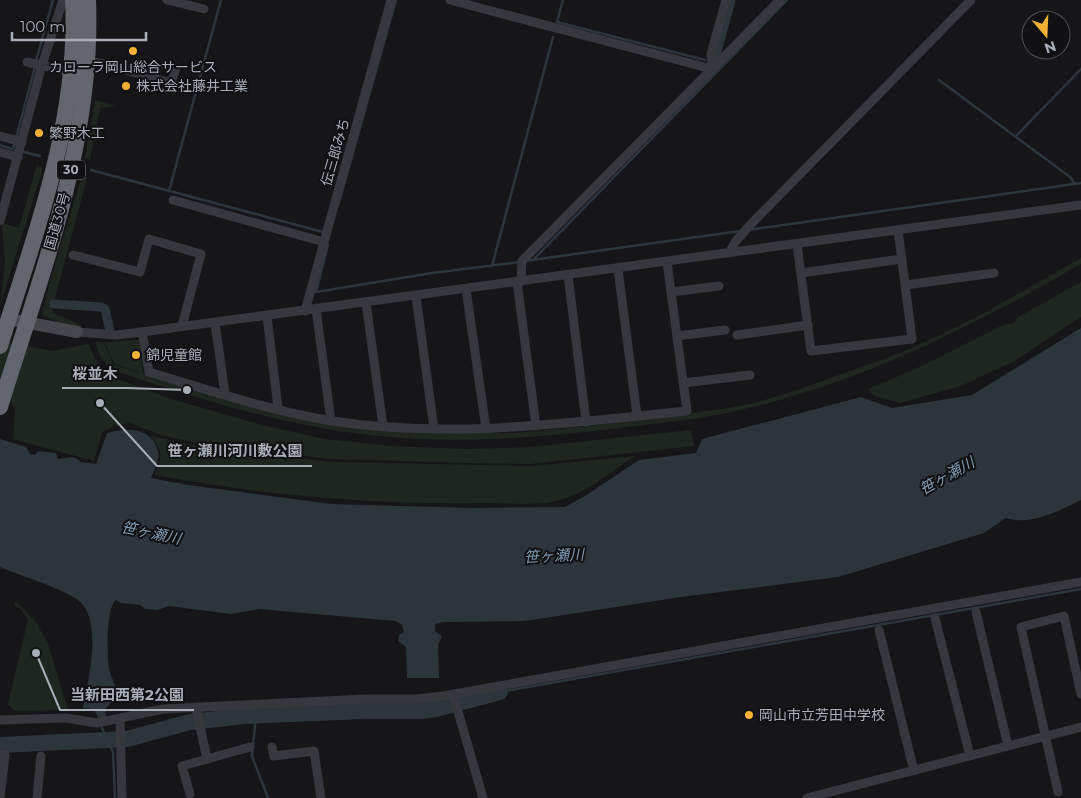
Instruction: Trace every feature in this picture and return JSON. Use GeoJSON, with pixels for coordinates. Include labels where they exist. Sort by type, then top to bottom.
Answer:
{"type":"FeatureCollection","features":[{"type":"Feature","properties":{"kind":"highway","name":"国道30号"},"geometry":{"type":"LineString","coordinates":[[0,407],[74,161],[86,91],[78,63],[73,0]]}},
{"type":"Feature","properties":{"kind":"highway"},"geometry":{"type":"LineString","coordinates":[[78,63],[82,0]]}},
{"type":"Feature","properties":{"kind":"highway","name":"国道30号"},"geometry":{"type":"LineString","coordinates":[[3,329],[56,163],[78,63],[88,0]]}},
{"type":"Feature","properties":{"kind":"street"},"geometry":{"type":"LineString","coordinates":[[1,215],[18,147],[35,64],[63,0]]}},
{"type":"Feature","properties":{"kind":"street"},"geometry":{"type":"LineString","coordinates":[[167,0],[204,9]]}},
{"type":"Feature","properties":{"kind":"street","name":"伝三郎みち"},"geometry":{"type":"LineString","coordinates":[[305,311],[391,0]]}},
{"type":"Feature","properties":{"kind":"street"},"geometry":{"type":"LineString","coordinates":[[450,0],[712,68]]}},
{"type":"Feature","properties":{"kind":"street"},"geometry":{"type":"LineString","coordinates":[[712,68],[711,54],[726,0]]}},
{"type":"Feature","properties":{"kind":"street"},"geometry":{"type":"LineString","coordinates":[[536,426],[519,282],[522,263],[780,0]]}},
{"type":"Feature","properties":{"kind":"street"},"geometry":{"type":"LineString","coordinates":[[729,253],[745,231],[971,0]]}},
{"type":"Feature","properties":{"kind":"street"},"geometry":{"type":"LineString","coordinates":[[35,64],[78,63],[170,83],[176,68]]}},
{"type":"Feature","properties":{"kind":"street"},"geometry":{"type":"LineString","coordinates":[[0,136],[18,147]]}},
{"type":"Feature","properties":{"kind":"street"},"geometry":{"type":"LineString","coordinates":[[0,152],[18,147]]}},
{"type":"Feature","properties":{"kind":"street"},"geometry":{"type":"LineString","coordinates":[[173,200],[324,242]]}},
{"type":"Feature","properties":{"kind":"street"},"geometry":{"type":"LineString","coordinates":[[3,329],[25,328],[116,335],[142,332],[618,269],[1081,204]]}},
{"type":"Feature","properties":{"kind":"street"},"geometry":{"type":"LineString","coordinates":[[797,244],[812,351],[912,339],[898,230]]}},
{"type":"Feature","properties":{"kind":"street"},"geometry":{"type":"LineString","coordinates":[[73,255],[140,272],[149,239],[201,254],[182,326]]}},
{"type":"Feature","properties":{"kind":"street"},"geometry":{"type":"LineString","coordinates":[[801,273],[902,259]]}},
{"type":"Feature","properties":{"kind":"street"},"geometry":{"type":"LineString","coordinates":[[142,332],[149,372],[278,408],[331,420],[434,429],[486,429],[586,422],[687,411],[667,262]]}},
{"type":"Feature","properties":{"kind":"street"},"geometry":{"type":"LineString","coordinates":[[618,269],[637,416]]}},
{"type":"Feature","properties":{"kind":"street"},"geometry":{"type":"LineString","coordinates":[[905,285],[994,273]]}},
{"type":"Feature","properties":{"kind":"street"},"geometry":{"type":"LineString","coordinates":[[568,275],[586,422]]}},
{"type":"Feature","properties":{"kind":"street"},"geometry":{"type":"LineString","coordinates":[[671,292],[719,286]]}},
{"type":"Feature","properties":{"kind":"street"},"geometry":{"type":"LineString","coordinates":[[466,289],[486,429]]}},
{"type":"Feature","properties":{"kind":"street"},"geometry":{"type":"LineString","coordinates":[[416,296],[434,429]]}},
{"type":"Feature","properties":{"kind":"street"},"geometry":{"type":"LineString","coordinates":[[366,303],[383,426]]}},
{"type":"Feature","properties":{"kind":"street"},"geometry":{"type":"LineString","coordinates":[[316,309],[331,420]]}},
{"type":"Feature","properties":{"kind":"street"},"geometry":{"type":"LineString","coordinates":[[267,316],[278,408]]}},
{"type":"Feature","properties":{"kind":"street"},"geometry":{"type":"LineString","coordinates":[[215,323],[226,394]]}},
{"type":"Feature","properties":{"kind":"street"},"geometry":{"type":"LineString","coordinates":[[737,335],[808,325]]}},
{"type":"Feature","properties":{"kind":"street"},"geometry":{"type":"LineString","coordinates":[[677,336],[725,330]]}},
{"type":"Feature","properties":{"kind":"street"},"geometry":{"type":"LineString","coordinates":[[683,383],[750,375]]}},
{"type":"Feature","properties":{"kind":"street"},"geometry":{"type":"LineString","coordinates":[[0,720],[66,718],[97,722],[120,720],[163,709],[196,712],[364,699],[417,699],[454,696],[1081,582]]}},
{"type":"Feature","properties":{"kind":"street"},"geometry":{"type":"LineString","coordinates":[[976,612],[1008,746]]}},
{"type":"Feature","properties":{"kind":"street"},"geometry":{"type":"LineString","coordinates":[[1058,792],[1021,627],[1064,616],[1081,694]]}},
{"type":"Feature","properties":{"kind":"street"},"geometry":{"type":"LineString","coordinates":[[935,618],[970,756]]}},
{"type":"Feature","properties":{"kind":"street"},"geometry":{"type":"LineString","coordinates":[[879,630],[914,771]]}},
{"type":"Feature","properties":{"kind":"street"},"geometry":{"type":"LineString","coordinates":[[454,696],[483,798]]}},
{"type":"Feature","properties":{"kind":"street"},"geometry":{"type":"LineString","coordinates":[[196,712],[198,728],[207,759]]}},
{"type":"Feature","properties":{"kind":"street"},"geometry":{"type":"LineString","coordinates":[[120,720],[122,798]]}},
{"type":"Feature","properties":{"kind":"street"},"geometry":{"type":"LineString","coordinates":[[807,798],[1081,727]]}},
{"type":"Feature","properties":{"kind":"street"},"geometry":{"type":"LineString","coordinates":[[190,794],[182,766],[250,747]]}},
{"type":"Feature","properties":{"kind":"street"},"geometry":{"type":"LineString","coordinates":[[272,747],[274,756],[314,751],[321,798]]}},
{"type":"Feature","properties":{"kind":"street"},"geometry":{"type":"LineString","coordinates":[[0,755],[5,755],[0,798]]}},
{"type":"Feature","properties":{"kind":"street"},"geometry":{"type":"LineString","coordinates":[[37,798],[41,756]]}},
{"type":"Feature","properties":{"kind":"shaded area"},"geometry":{"type":"Polygon","coordinates":[[[95,100],[116,106],[100,108],[90,160],[85,158],[95,100]]]}},
{"type":"Feature","properties":{"kind":"shaded area"},"geometry":{"type":"Polygon","coordinates":[[[37,165],[43,168],[0,306],[5,263],[2,226],[3,223],[19,228],[37,165]]]}},
{"type":"Feature","properties":{"kind":"shaded area"},"geometry":{"type":"Polygon","coordinates":[[[82,175],[87,178],[52,309],[54,313],[81,325],[82,328],[58,322],[42,315],[48,288],[82,175]]]}},
{"type":"Feature","properties":{"kind":"shaded area"},"geometry":{"type":"Polygon","coordinates":[[[1081,258],[1081,264],[989,315],[942,338],[845,379],[745,409],[693,419],[566,434],[438,440],[396,438],[322,428],[231,407],[112,370],[101,358],[95,342],[103,342],[114,365],[279,412],[440,433],[514,433],[598,425],[755,403],[900,353],[986,312],[1081,258]]]}},
{"type":"Feature","properties":{"kind":"shaded area"},"geometry":{"type":"Polygon","coordinates":[[[1081,282],[1081,317],[1013,362],[961,386],[900,403],[875,396],[868,389],[924,365],[1003,325],[1014,323],[1018,317],[1081,282]]]}},
{"type":"Feature","properties":{"kind":"shaded area"},"geometry":{"type":"Polygon","coordinates":[[[139,340],[143,373],[115,364],[104,342],[139,340]]]}},
{"type":"Feature","properties":{"kind":"shaded area"},"geometry":{"type":"Polygon","coordinates":[[[0,341],[53,351],[88,344],[103,373],[171,399],[262,425],[325,439],[391,446],[466,449],[530,447],[691,430],[694,446],[530,464],[332,459],[207,445],[164,436],[130,423],[115,426],[102,432],[94,461],[13,439],[15,408],[7,398],[0,395],[0,341]]]}},
{"type":"Feature","properties":{"kind":"shaded area"},"geometry":{"type":"Polygon","coordinates":[[[150,436],[207,448],[332,462],[531,466],[635,456],[587,488],[567,498],[548,503],[401,502],[277,493],[155,475],[160,459],[160,450],[150,436]]]}},
{"type":"Feature","properties":{"kind":"shaded area"},"geometry":{"type":"Polygon","coordinates":[[[16,601],[36,622],[48,644],[68,710],[14,711],[8,704],[28,619],[20,608],[14,606],[16,601]]]}},
{"type":"Feature","properties":{"kind":"water","name":"笹ヶ瀬川"},"geometry":{"type":"Polygon","coordinates":[[[1081,328],[1081,500],[1054,513],[1035,519],[1015,520],[1006,518],[984,533],[838,577],[681,597],[525,621],[444,622],[435,624],[435,631],[442,636],[438,645],[439,678],[407,678],[406,647],[398,641],[399,635],[404,632],[402,625],[395,621],[259,609],[231,614],[169,606],[157,610],[145,609],[140,605],[121,603],[116,600],[110,611],[108,654],[109,669],[119,695],[105,709],[106,717],[98,718],[94,709],[83,708],[91,666],[92,649],[90,619],[84,606],[75,598],[57,589],[0,567],[0,439],[26,447],[30,454],[35,455],[38,451],[56,453],[58,459],[74,457],[81,462],[96,464],[107,433],[122,430],[137,431],[144,433],[150,438],[158,452],[157,462],[151,478],[188,485],[331,504],[473,508],[565,507],[639,460],[696,453],[702,439],[861,397],[892,408],[972,395],[1081,328]]]}},
{"type":"Feature","properties":{"kind":"waterway"},"geometry":{"type":"LineString","coordinates":[[36,61],[53,0]]}},
{"type":"Feature","properties":{"kind":"waterway"},"geometry":{"type":"LineString","coordinates":[[169,191],[221,0]]}},
{"type":"Feature","properties":{"kind":"waterway"},"geometry":{"type":"LineString","coordinates":[[338,206],[396,0]]}},
{"type":"Feature","properties":{"kind":"waterway"},"geometry":{"type":"LineString","coordinates":[[557,22],[563,0]]}},
{"type":"Feature","properties":{"kind":"waterway"},"geometry":{"type":"LineString","coordinates":[[716,55],[731,0]]}},
{"type":"Feature","properties":{"kind":"waterway"},"geometry":{"type":"LineString","coordinates":[[533,260],[787,0]]}},
{"type":"Feature","properties":{"kind":"waterway"},"geometry":{"type":"LineString","coordinates":[[557,22],[705,60]]}},
{"type":"Feature","properties":{"kind":"waterway"},"geometry":{"type":"LineString","coordinates":[[492,266],[553,37]]}},
{"type":"Feature","properties":{"kind":"waterway"},"geometry":{"type":"LineString","coordinates":[[13,149],[35,67]]}},
{"type":"Feature","properties":{"kind":"waterway"},"geometry":{"type":"LineString","coordinates":[[1016,136],[1081,69]]}},
{"type":"Feature","properties":{"kind":"waterway"},"geometry":{"type":"LineString","coordinates":[[939,80],[1070,177],[1075,184]]}},
{"type":"Feature","properties":{"kind":"waterway"},"geometry":{"type":"LineString","coordinates":[[0,145],[12,149]]}},
{"type":"Feature","properties":{"kind":"waterway"},"geometry":{"type":"LineString","coordinates":[[20,151],[40,156]]}},
{"type":"Feature","properties":{"kind":"waterway"},"geometry":{"type":"LineString","coordinates":[[91,170],[323,232]]}},
{"type":"Feature","properties":{"kind":"waterway"},"geometry":{"type":"LineString","coordinates":[[748,230],[1081,183]]}},
{"type":"Feature","properties":{"kind":"waterway"},"geometry":{"type":"LineString","coordinates":[[525,261],[740,231]]}},
{"type":"Feature","properties":{"kind":"waterway"},"geometry":{"type":"LineString","coordinates":[[328,245],[316,292],[432,273],[520,262]]}},
{"type":"Feature","properties":{"kind":"waterway"},"geometry":{"type":"LineString","coordinates":[[54,304],[101,307],[105,309],[110,331]]}},
{"type":"Feature","properties":{"kind":"waterway"},"geometry":{"type":"LineString","coordinates":[[500,692],[1081,589]]}},
{"type":"Feature","properties":{"kind":"waterway"},"geometry":{"type":"LineString","coordinates":[[0,745],[127,739],[190,722],[244,716],[365,711],[421,711],[436,709],[500,692]]}},
{"type":"Feature","properties":{"kind":"waterway"},"geometry":{"type":"LineString","coordinates":[[256,716],[252,756],[268,798]]}},
{"type":"Feature","properties":{"kind":"waterway"},"geometry":{"type":"LineString","coordinates":[[102,728],[113,752],[115,798]]}},
{"type":"Feature","properties":{"kind":"place","name":"カローラ岡山総合サービス"},"geometry":{"type":"Point","coordinates":[133,51]}},
{"type":"Feature","properties":{"kind":"place","name":"株式会社藤井工業"},"geometry":{"type":"Point","coordinates":[126,86]}},
{"type":"Feature","properties":{"kind":"place","name":"繁野木工"},"geometry":{"type":"Point","coordinates":[39,133]}},
{"type":"Feature","properties":{"kind":"place","name":"錦児童館"},"geometry":{"type":"Point","coordinates":[136,355]}},
{"type":"Feature","properties":{"kind":"place","name":"桜並木"},"geometry":{"type":"Point","coordinates":[187,390]}},
{"type":"Feature","properties":{"kind":"place","name":"笹ヶ瀬川河川敷公園"},"geometry":{"type":"Point","coordinates":[100,403]}},
{"type":"Feature","properties":{"kind":"place","name":"当新田西第2公園"},"geometry":{"type":"Point","coordinates":[36,653]}},
{"type":"Feature","properties":{"kind":"place","name":"岡山市立芳田中学校"},"geometry":{"type":"Point","coordinates":[749,715]}}]}
